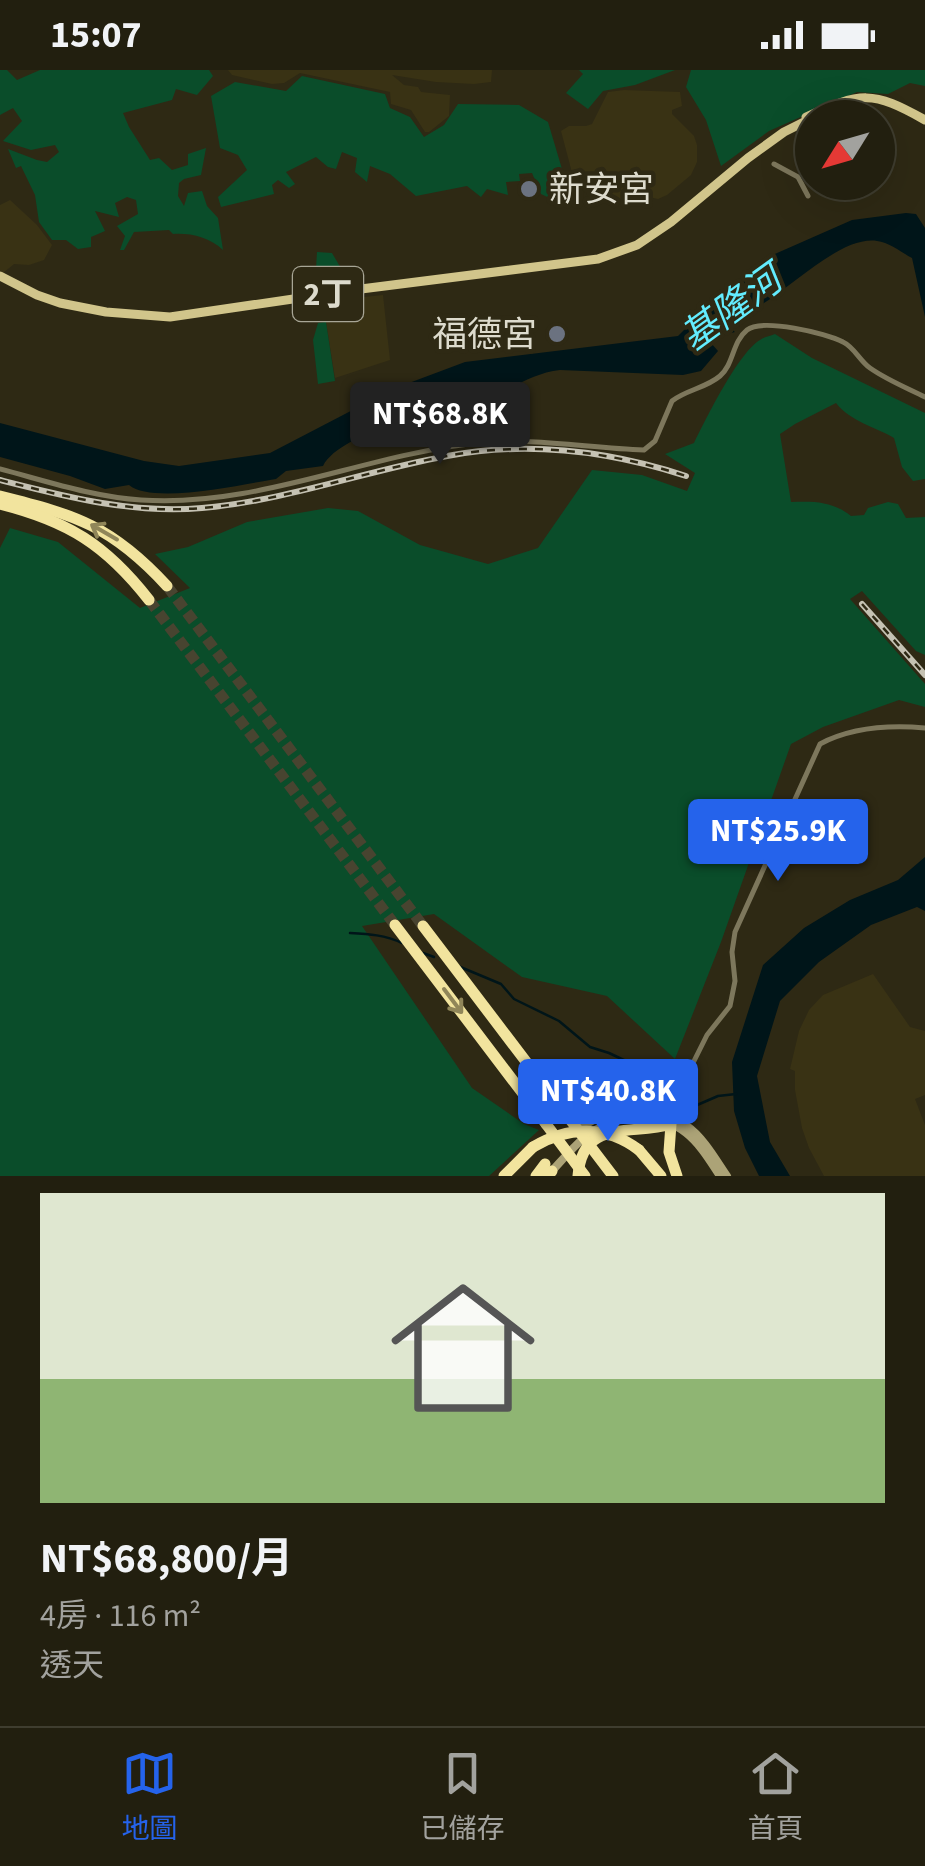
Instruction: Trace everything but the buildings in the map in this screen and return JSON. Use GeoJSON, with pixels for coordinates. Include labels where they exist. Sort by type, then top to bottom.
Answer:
{"type":"FeatureCollection","features":[{"type":"Feature","properties":{"kind":"highway"},"geometry":{"type":"LineString","coordinates":[[0,496],[87,522],[123,544],[167,586]]}},
{"type":"Feature","properties":{"kind":"highway"},"geometry":{"type":"LineString","coordinates":[[0,504],[45,517],[80,533],[103,550],[149,600]]}},
{"type":"Feature","properties":{"kind":"highway"},"geometry":{"type":"LineString","coordinates":[[395,926],[582,1176]]}},
{"type":"Feature","properties":{"kind":"highway"},"geometry":{"type":"LineString","coordinates":[[423,926],[612,1176]]}},
{"type":"Feature","properties":{"kind":"highway"},"geometry":{"type":"LineString","coordinates":[[582,1176],[579,1164],[586,1147],[602,1135],[654,1129],[672,1121],[669,1152],[677,1176]]}},
{"type":"Feature","properties":{"kind":"highway"},"geometry":{"type":"LineString","coordinates":[[504,1176],[533,1147],[564,1132],[585,1130],[628,1141],[660,1176]]}},
{"type":"Feature","properties":{"kind":"highway"},"geometry":{"type":"LineString","coordinates":[[536,1176],[548,1170]]}},
{"type":"Feature","properties":{"kind":"main road","name":"2丁"},"geometry":{"type":"LineString","coordinates":[[0,276],[60,303],[106,312],[170,317],[598,258],[637,245],[746,154],[783,128],[828,107],[866,96],[901,107],[925,123]]}},
{"type":"Feature","properties":{"kind":"main road","name":"2丁"},"geometry":{"type":"LineString","coordinates":[[895,109],[925,123]]}},
{"type":"Feature","properties":{"kind":"main road","name":"2丁"},"geometry":{"type":"LineString","coordinates":[[665,224],[748,158],[795,127]]}},
{"type":"Feature","properties":{"kind":"street"},"geometry":{"type":"LineString","coordinates":[[774,164],[795,175]]}},
{"type":"Feature","properties":{"kind":"street"},"geometry":{"type":"LineString","coordinates":[[0,469],[115,497],[172,501],[253,491],[477,443],[556,441],[644,450],[656,441],[672,401],[716,380],[739,338],[755,326],[796,328],[848,343],[870,368],[925,397]]}},
{"type":"Feature","properties":{"kind":"street"},"geometry":{"type":"LineString","coordinates":[[672,1121],[682,1086],[707,1035],[730,1006],[735,982],[732,952],[736,932],[820,744],[863,730],[925,728]]}},
{"type":"Feature","properties":{"kind":"street"},"geometry":{"type":"LineString","coordinates":[[548,1170],[568,1139],[590,1122],[606,1115],[668,1103],[682,1086]]}},
{"type":"Feature","properties":{"kind":"street"},"geometry":{"type":"LineString","coordinates":[[645,1110],[672,1121],[684,1131],[723,1176]]}},
{"type":"Feature","properties":{"kind":"street"},"geometry":{"type":"LineString","coordinates":[[548,1170],[586,1136],[608,1123],[632,1117],[672,1121]]}},
{"type":"Feature","properties":{"kind":"shaded area"},"geometry":{"type":"Polygon","coordinates":[[[228,70],[492,70],[491,82],[474,84],[392,75],[421,92],[450,95],[449,116],[425,132],[411,110],[391,104],[390,92],[300,73],[284,83],[272,84],[232,75],[228,70]]]}},
{"type":"Feature","properties":{"kind":"shaded area"},"geometry":{"type":"Polygon","coordinates":[[[608,92],[680,92],[682,106],[672,110],[672,114],[694,136],[697,145],[697,162],[691,175],[658,199],[631,193],[626,201],[575,184],[561,131],[569,126],[592,124],[608,92]]]}},
{"type":"Feature","properties":{"kind":"shaded area"},"geometry":{"type":"Polygon","coordinates":[[[10,200],[52,245],[44,260],[14,264],[3,273],[0,205],[10,200]]]}},
{"type":"Feature","properties":{"kind":"shaded area"},"geometry":{"type":"Polygon","coordinates":[[[383,295],[390,360],[335,378],[326,322],[336,321],[335,300],[383,295]]]}},
{"type":"Feature","properties":{"kind":"shaded area"},"geometry":{"type":"Polygon","coordinates":[[[873,974],[910,1027],[925,1031],[925,1095],[915,1099],[925,1125],[925,1176],[824,1176],[802,1128],[795,1071],[790,1069],[799,1031],[809,1010],[823,995],[873,974]]]}},
{"type":"Feature","properties":{"kind":"green space"},"geometry":{"type":"Polygon","coordinates":[[[0,70],[7,70],[17,80],[40,70],[209,70],[213,76],[197,95],[176,89],[172,100],[123,113],[150,160],[159,158],[172,170],[188,165],[188,154],[206,148],[201,175],[179,183],[178,196],[184,206],[188,193],[202,191],[207,206],[218,218],[223,250],[206,239],[169,230],[134,232],[124,250],[120,250],[125,236],[117,226],[138,214],[136,200],[127,197],[115,203],[119,217],[95,211],[105,231],[91,237],[91,247],[78,249],[66,240],[52,240],[39,222],[35,195],[21,166],[16,168],[8,149],[47,162],[59,152],[55,145],[31,150],[3,141],[22,121],[13,108],[0,115],[0,70]]]}},
{"type":"Feature","properties":{"kind":"green space"},"geometry":{"type":"Polygon","coordinates":[[[579,70],[675,70],[635,85],[603,91],[588,109],[566,93],[583,74],[579,70]]]}},
{"type":"Feature","properties":{"kind":"green space"},"geometry":{"type":"Polygon","coordinates":[[[691,70],[925,70],[925,86],[910,83],[888,94],[857,92],[839,100],[795,100],[795,119],[769,131],[721,166],[706,120],[686,87],[691,70]]]}},
{"type":"Feature","properties":{"kind":"green space"},"geometry":{"type":"Polygon","coordinates":[[[302,76],[385,94],[390,108],[410,117],[424,137],[444,125],[458,104],[519,105],[548,122],[562,169],[557,176],[574,200],[562,204],[541,194],[532,173],[519,174],[520,181],[506,182],[508,195],[487,189],[481,197],[467,186],[416,196],[390,174],[370,166],[367,182],[355,172],[357,158],[342,152],[336,169],[316,157],[286,172],[295,184],[289,188],[278,180],[272,185],[274,194],[221,207],[218,197],[247,170],[238,155],[220,148],[211,96],[235,82],[286,91],[302,76]]]}},
{"type":"Feature","properties":{"kind":"green space"},"geometry":{"type":"Polygon","coordinates":[[[317,252],[332,253],[342,270],[345,292],[320,300],[317,252]]]}},
{"type":"Feature","properties":{"kind":"green space"},"geometry":{"type":"Polygon","coordinates":[[[326,322],[335,381],[318,384],[313,340],[318,323],[326,322]]]}},
{"type":"Feature","properties":{"kind":"green space"},"geometry":{"type":"Polygon","coordinates":[[[775,334],[812,358],[925,413],[925,479],[913,481],[902,467],[894,438],[856,419],[836,403],[780,434],[791,502],[823,503],[851,516],[864,515],[868,508],[888,502],[898,504],[906,518],[925,517],[925,655],[916,651],[862,591],[850,599],[925,684],[925,707],[899,700],[823,727],[791,744],[675,1059],[607,996],[522,977],[434,914],[362,926],[472,1088],[539,1130],[489,1176],[0,1176],[0,548],[10,528],[58,542],[140,608],[190,588],[155,554],[188,547],[247,522],[328,508],[358,511],[420,545],[488,564],[538,548],[592,470],[642,475],[687,491],[695,473],[665,454],[694,443],[742,358],[760,340],[775,334]]]}},
{"type":"Feature","properties":{"kind":"water","name":"基隆河"},"geometry":{"type":"Polygon","coordinates":[[[916,214],[925,228],[925,317],[912,258],[882,242],[858,243],[817,264],[758,307],[741,314],[727,314],[722,322],[735,332],[711,343],[718,351],[701,371],[683,375],[549,372],[480,401],[371,433],[334,453],[323,466],[286,471],[276,479],[178,493],[141,491],[129,485],[105,489],[0,457],[0,423],[144,461],[179,466],[270,453],[393,389],[465,362],[678,336],[768,257],[852,220],[916,214]]]}},
{"type":"Feature","properties":{"kind":"water"},"geometry":{"type":"Polygon","coordinates":[[[925,857],[925,911],[917,907],[871,925],[819,962],[780,1001],[757,1076],[770,1142],[790,1176],[759,1176],[745,1148],[734,1111],[732,1062],[763,965],[804,928],[850,900],[898,880],[925,857]]]}},
{"type":"Feature","properties":{"kind":"waterway"},"geometry":{"type":"LineString","coordinates":[[350,933],[402,943]]}},
{"type":"Feature","properties":{"kind":"waterway"},"geometry":{"type":"LineString","coordinates":[[423,953],[434,957]]}},
{"type":"Feature","properties":{"kind":"waterway"},"geometry":{"type":"LineString","coordinates":[[458,966],[501,984],[514,999],[559,1021],[590,1047],[631,1066]]}},
{"type":"Feature","properties":{"kind":"waterway"},"geometry":{"type":"LineString","coordinates":[[636,1072],[646,1084],[649,1105],[655,1106]]}},
{"type":"Feature","properties":{"kind":"waterway"},"geometry":{"type":"LineString","coordinates":[[681,1112],[718,1096],[736,1094]]}},
{"type":"Feature","properties":{"kind":"tunnel"},"geometry":{"type":"LineString","coordinates":[[167,586],[423,926]]}},
{"type":"Feature","properties":{"kind":"tunnel"},"geometry":{"type":"LineString","coordinates":[[149,600],[395,925]]}},
{"type":"Feature","properties":{"kind":"railway"},"geometry":{"type":"LineString","coordinates":[[0,480],[100,503],[176,509],[264,499],[416,462],[507,449],[598,455],[686,476]]}},
{"type":"Feature","properties":{"kind":"railway"},"geometry":{"type":"LineString","coordinates":[[862,604],[925,675]]}},
{"type":"Feature","properties":{"kind":"place","name":"新安宮"},"geometry":{"type":"Point","coordinates":[529,189]}},
{"type":"Feature","properties":{"kind":"place","name":"福德宮"},"geometry":{"type":"Point","coordinates":[557,334]}}]}
